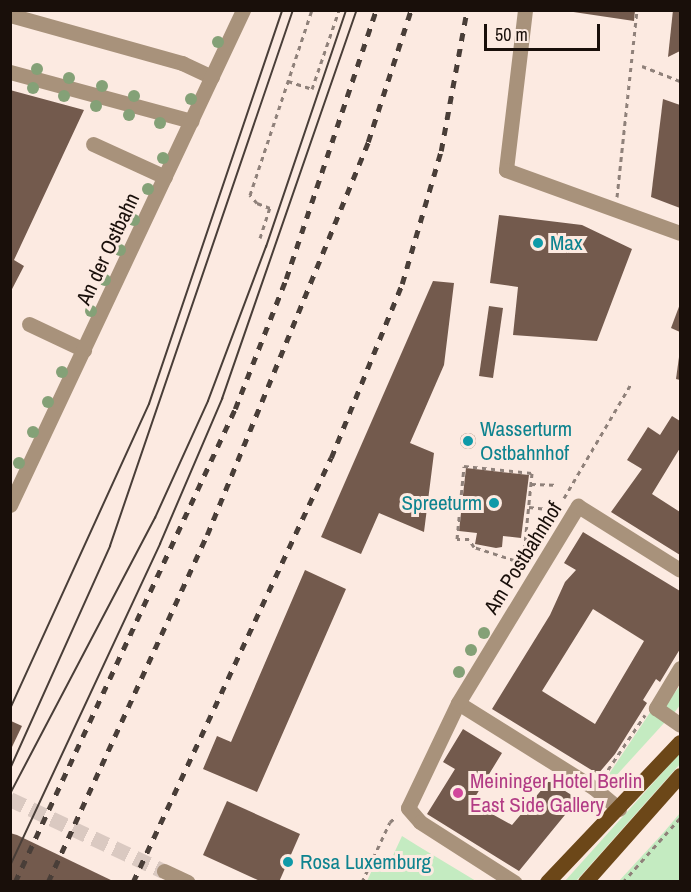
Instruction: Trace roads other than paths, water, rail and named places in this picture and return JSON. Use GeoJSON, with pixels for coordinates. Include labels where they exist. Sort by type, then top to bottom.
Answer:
{"type":"FeatureCollection","features":[{"type":"Feature","properties":{"kind":"main road"},"geometry":{"type":"LineString","coordinates":[[547,882],[681,742]]}},
{"type":"Feature","properties":{"kind":"main road"},"geometry":{"type":"LineString","coordinates":[[585,882],[681,776]]}},
{"type":"Feature","properties":{"kind":"street"},"geometry":{"type":"LineString","coordinates":[[12,10],[10,15],[182,63],[212,77]]}},
{"type":"Feature","properties":{"kind":"street","name":"An der Ostbahn"},"geometry":{"type":"LineString","coordinates":[[10,505],[243,10]]}},
{"type":"Feature","properties":{"kind":"street"},"geometry":{"type":"LineString","coordinates":[[525,10],[506,170],[681,233]]}},
{"type":"Feature","properties":{"kind":"street"},"geometry":{"type":"LineString","coordinates":[[10,72],[192,121]]}},
{"type":"Feature","properties":{"kind":"street"},"geometry":{"type":"LineString","coordinates":[[93,144],[165,177]]}},
{"type":"Feature","properties":{"kind":"street"},"geometry":{"type":"LineString","coordinates":[[29,324],[84,350]]}},
{"type":"Feature","properties":{"kind":"street","name":"Am Postbahnhof"},"geometry":{"type":"LineString","coordinates":[[514,882],[420,822],[408,808],[458,703],[578,506],[681,570]]}},
{"type":"Feature","properties":{"kind":"street"},"geometry":{"type":"LineString","coordinates":[[681,668],[656,708],[681,725]]}},
{"type":"Feature","properties":{"kind":"street"},"geometry":{"type":"LineString","coordinates":[[458,703],[594,788],[619,809]]}},
{"type":"Feature","properties":{"kind":"street"},"geometry":{"type":"LineString","coordinates":[[164,871],[188,882]]}},
{"type":"Feature","properties":{"kind":"tunnel"},"geometry":{"type":"LineString","coordinates":[[10,799],[164,871]]}},
{"type":"Feature","properties":{"kind":"tram line"},"geometry":{"type":"LineString","coordinates":[[10,709],[149,404],[282,10]]}},
{"type":"Feature","properties":{"kind":"tram line"},"geometry":{"type":"LineString","coordinates":[[10,769],[110,546],[293,10]]}},
{"type":"Feature","properties":{"kind":"tram line"},"geometry":{"type":"LineString","coordinates":[[10,794],[155,518],[208,401],[266,247],[346,10]]}},
{"type":"Feature","properties":{"kind":"tram line"},"geometry":{"type":"LineString","coordinates":[[10,866],[160,544],[222,399],[357,10]]}},
{"type":"Feature","properties":{"kind":"railway"},"geometry":{"type":"LineString","coordinates":[[15,882],[235,409],[286,279],[376,10]]}},
{"type":"Feature","properties":{"kind":"railway"},"geometry":{"type":"LineString","coordinates":[[48,882],[207,535],[368,142],[411,10]]}},
{"type":"Feature","properties":{"kind":"railway"},"geometry":{"type":"LineString","coordinates":[[133,882],[331,458],[402,284],[441,151],[467,10]]}},
{"type":"Feature","properties":{"kind":"place","name":"Max"},"geometry":{"type":"Point","coordinates":[538,243]}},
{"type":"Feature","properties":{"kind":"place","name":"Wasserturm Ostbahnhof"},"geometry":{"type":"Point","coordinates":[468,441]}},
{"type":"Feature","properties":{"kind":"place","name":"Spreeturm"},"geometry":{"type":"Point","coordinates":[494,503]}},
{"type":"Feature","properties":{"kind":"place","name":"Meininger Hotel Berlin East Side Gallery"},"geometry":{"type":"Point","coordinates":[458,793]}},
{"type":"Feature","properties":{"kind":"place","name":"Rosa Luxemburg"},"geometry":{"type":"Point","coordinates":[288,862]}}]}
